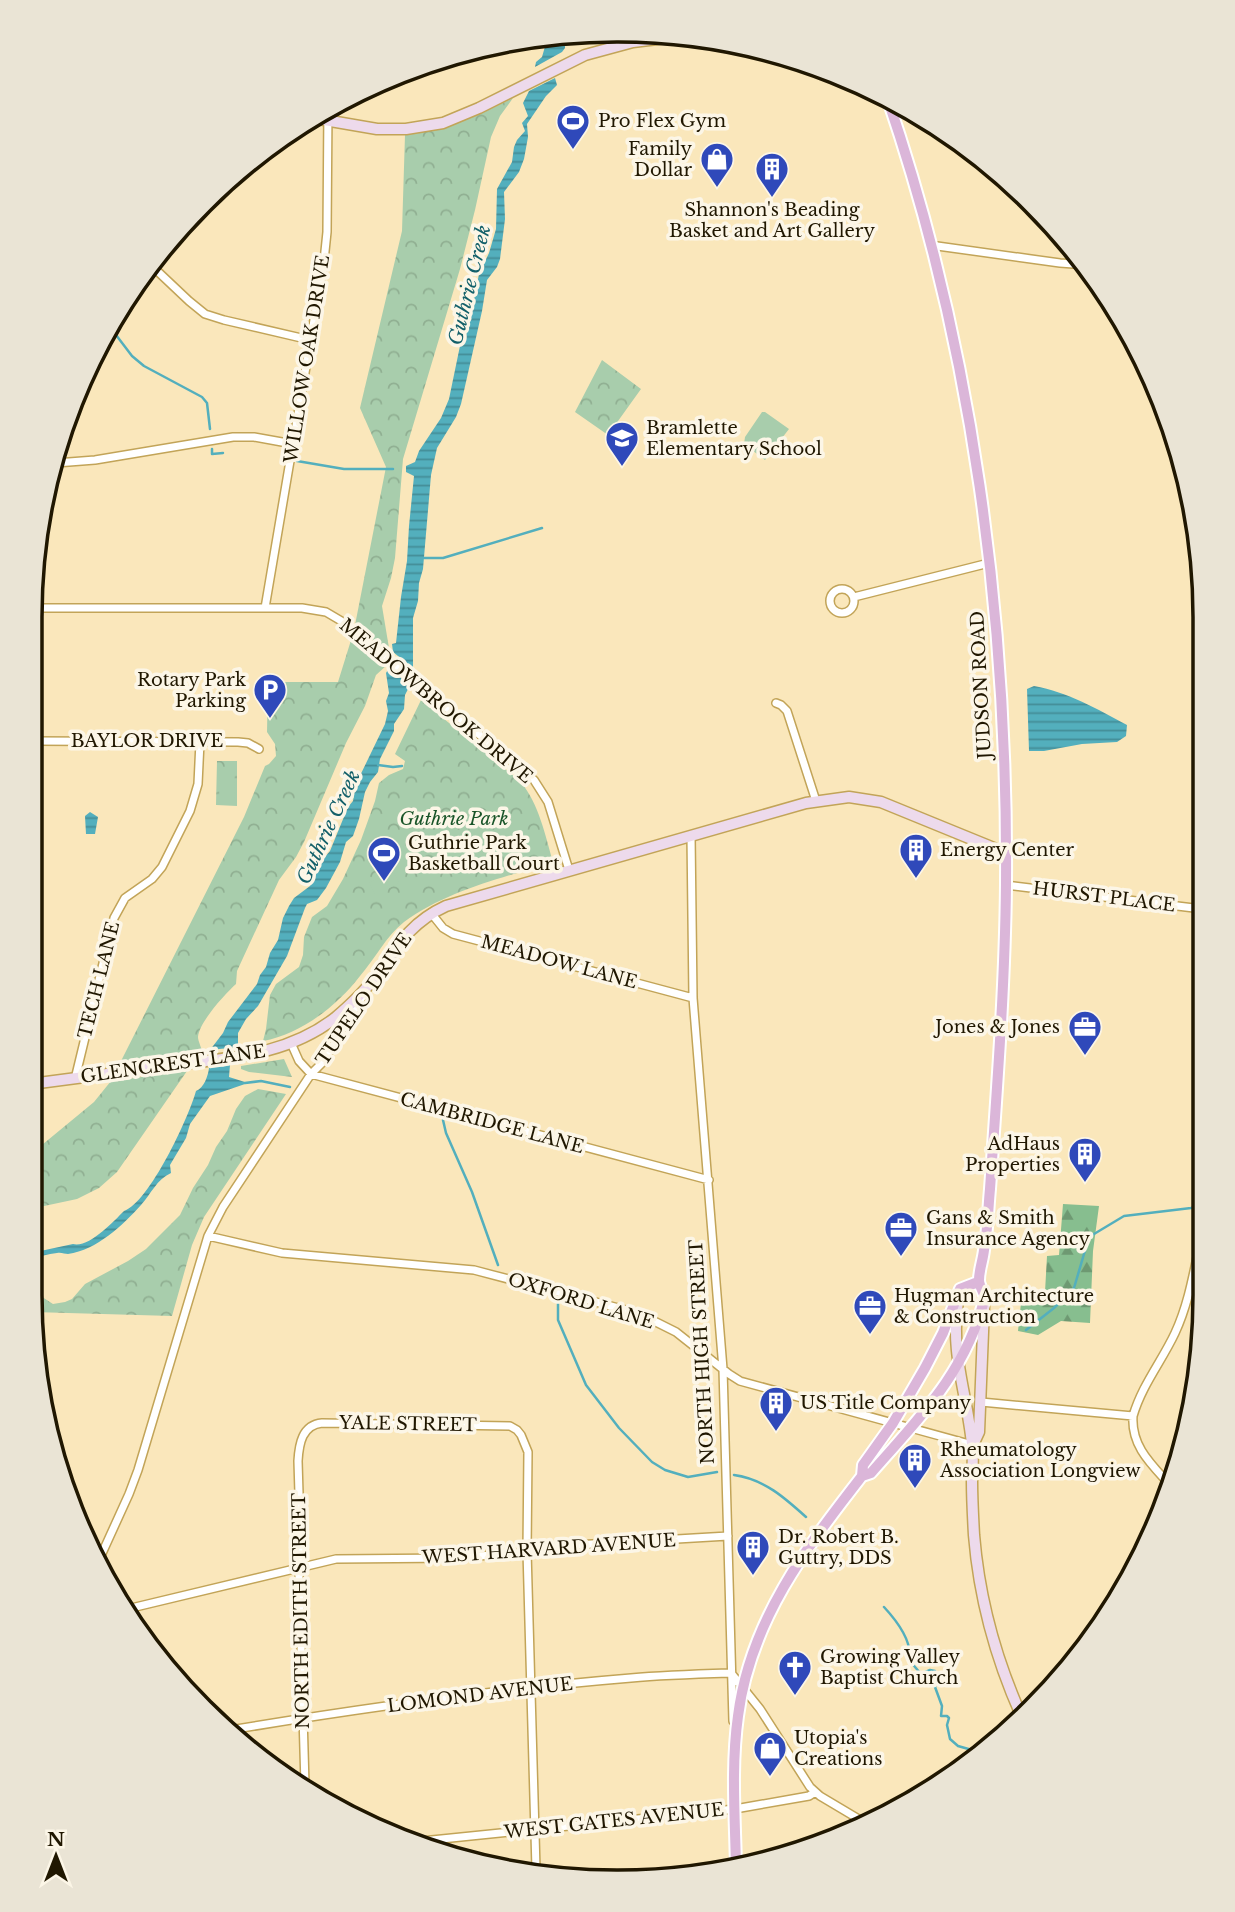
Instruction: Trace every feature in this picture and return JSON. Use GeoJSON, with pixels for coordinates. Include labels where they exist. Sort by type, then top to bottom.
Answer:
{"type":"FeatureCollection","features":[{"type":"Feature","properties":{"kind":"main road","name":"JUDSON ROAD"},"geometry":{"type":"LineString","coordinates":[[892,112],[930,245],[963,390],[989,563],[999,669],[1006,885],[1002,1001],[991,1169],[986,1239],[978,1282]]}},
{"type":"Feature","properties":{"kind":"main road"},"geometry":{"type":"LineString","coordinates":[[735,1753],[737,1718],[743,1688],[760,1634],[782,1588],[813,1539],[862,1476],[863,1465],[893,1423],[936,1347],[960,1289],[978,1282],[985,1297],[958,1366],[910,1429],[871,1473],[862,1476]]}},
{"type":"Feature","properties":{"kind":"main road","name":"NORTH HIGH STREET"},"geometry":{"type":"LineString","coordinates":[[735,1753],[736,1858]]}},
{"type":"Feature","properties":{"kind":"street"},"geometry":{"type":"LineString","coordinates":[[328,121],[377,129],[443,123],[584,55],[632,42]]}},
{"type":"Feature","properties":{"kind":"street","name":"WILLOW OAK DRIVE"},"geometry":{"type":"LineString","coordinates":[[265,608],[326,242],[328,121]]}},
{"type":"Feature","properties":{"kind":"street"},"geometry":{"type":"LineString","coordinates":[[930,245],[1071,264]]}},
{"type":"Feature","properties":{"kind":"street"},"geometry":{"type":"LineString","coordinates":[[158,272],[205,314],[310,340]]}},
{"type":"Feature","properties":{"kind":"street"},"geometry":{"type":"LineString","coordinates":[[64,462],[95,460],[233,436],[293,444]]}},
{"type":"Feature","properties":{"kind":"street"},"geometry":{"type":"LineString","coordinates":[[854,597],[989,563]]}},
{"type":"Feature","properties":{"kind":"street","name":"MEADOWBROOK DRIVE"},"geometry":{"type":"LineString","coordinates":[[42,608],[265,608],[314,609],[326,612],[339,619],[527,773],[548,802],[569,870]]}},
{"type":"Feature","properties":{"kind":"street"},"geometry":{"type":"LineString","coordinates":[[776,703],[787,711],[816,802]]}},
{"type":"Feature","properties":{"kind":"street","name":"BAYLOR DRIVE"},"geometry":{"type":"LineString","coordinates":[[42,741],[244,742],[259,749]]}},
{"type":"Feature","properties":{"kind":"street","name":"TECH LANE"},"geometry":{"type":"LineString","coordinates":[[75,1079],[114,918],[125,898],[148,883],[159,871],[184,822],[198,784],[200,742]]}},
{"type":"Feature","properties":{"kind":"street","name":"TUPELO DRIVE"},"geometry":{"type":"LineString","coordinates":[[103,1552],[138,1470],[208,1236],[223,1207],[311,1074],[323,1062],[374,979],[407,932],[446,905],[466,898],[816,802],[849,797],[881,802],[1006,853]]}},
{"type":"Feature","properties":{"kind":"street","name":"NORTH HIGH STREET"},"geometry":{"type":"LineString","coordinates":[[691,835],[693,998],[723,1369],[735,1753]]}},
{"type":"Feature","properties":{"kind":"street","name":"HURST PLACE"},"geometry":{"type":"LineString","coordinates":[[1006,885],[1193,908]]}},
{"type":"Feature","properties":{"kind":"street","name":"MEADOW LANE"},"geometry":{"type":"LineString","coordinates":[[431,914],[443,928],[453,933],[693,998]]}},
{"type":"Feature","properties":{"kind":"street","name":"GLENCREST LANE"},"geometry":{"type":"LineString","coordinates":[[42,1083],[237,1057],[277,1049],[335,1018],[374,979]]}},
{"type":"Feature","properties":{"kind":"street"},"geometry":{"type":"LineString","coordinates":[[291,1043],[299,1061],[311,1074]]}},
{"type":"Feature","properties":{"kind":"street","name":"CAMBRIDGE LANE"},"geometry":{"type":"LineString","coordinates":[[311,1074],[709,1180]]}},
{"type":"Feature","properties":{"kind":"street","name":"OXFORD LANE"},"geometry":{"type":"LineString","coordinates":[[208,1236],[282,1253],[481,1271],[636,1313],[677,1332],[740,1381],[973,1446]]}},
{"type":"Feature","properties":{"kind":"street"},"geometry":{"type":"LineString","coordinates":[[1163,1476],[1138,1446],[1133,1432],[1133,1416],[1140,1396],[1184,1312],[1193,1273]]}},
{"type":"Feature","properties":{"kind":"street"},"geometry":{"type":"LineString","coordinates":[[960,1289],[955,1329],[958,1366],[973,1446],[973,1521],[979,1572],[999,1655],[1018,1707]]}},
{"type":"Feature","properties":{"kind":"street"},"geometry":{"type":"LineString","coordinates":[[973,1446],[979,1432],[985,1297]]}},
{"type":"Feature","properties":{"kind":"street"},"geometry":{"type":"LineString","coordinates":[[981,1402],[1133,1416]]}},
{"type":"Feature","properties":{"kind":"street","name":"YALE STREET"},"geometry":{"type":"LineString","coordinates":[[302,1437],[309,1427],[322,1423],[506,1425],[519,1432],[527,1449],[527,1551]]}},
{"type":"Feature","properties":{"kind":"street","name":"NORTH EDITH STREET"},"geometry":{"type":"LineString","coordinates":[[302,1437],[298,1457],[301,1559],[299,1576],[305,1777]]}},
{"type":"Feature","properties":{"kind":"street","name":"WEST HARVARD AVENUE"},"geometry":{"type":"LineString","coordinates":[[134,1606],[336,1559],[454,1559],[569,1545],[728,1536]]}},
{"type":"Feature","properties":{"kind":"street"},"geometry":{"type":"LineString","coordinates":[[527,1551],[536,1864]]}},
{"type":"Feature","properties":{"kind":"street"},"geometry":{"type":"LineString","coordinates":[[731,1673],[760,1709],[806,1782],[815,1792],[857,1818]]}},
{"type":"Feature","properties":{"kind":"street","name":"LOMOND AVENUE"},"geometry":{"type":"LineString","coordinates":[[240,1729],[419,1702],[530,1689],[632,1678],[731,1673]]}},
{"type":"Feature","properties":{"kind":"street","name":"WEST GATES AVENUE"},"geometry":{"type":"LineString","coordinates":[[435,1840],[735,1809],[806,1797],[815,1792]]}},
{"type":"Feature","properties":{"kind":"green space"},"geometry":{"type":"Polygon","coordinates":[[[513,98],[500,116],[491,137],[460,269],[403,459],[395,558],[382,606],[390,654],[355,625],[386,467],[360,408],[402,231],[405,135],[461,122],[513,98]]]}},
{"type":"Feature","properties":{"kind":"green space"},"geometry":{"type":"Polygon","coordinates":[[[602,360],[641,389],[608,435],[575,412],[602,360]]]}},
{"type":"Feature","properties":{"kind":"green space"},"geometry":{"type":"Polygon","coordinates":[[[762,412],[789,429],[765,460],[744,444],[745,437],[762,412]]]}},
{"type":"Feature","properties":{"kind":"green space"},"geometry":{"type":"Polygon","coordinates":[[[352,637],[387,665],[376,675],[365,706],[346,743],[304,842],[279,880],[237,971],[236,984],[203,1024],[198,1039],[203,1054],[119,1065],[244,817],[265,766],[276,756],[275,744],[267,732],[268,682],[338,682],[352,637]]]}},
{"type":"Feature","properties":{"kind":"green space","name":"Guthrie Park"},"geometry":{"type":"Polygon","coordinates":[[[421,700],[521,782],[537,810],[553,862],[457,893],[421,911],[398,928],[351,987],[329,1008],[291,1032],[263,1041],[270,995],[276,984],[299,967],[304,937],[312,917],[327,906],[343,879],[361,840],[379,783],[403,769],[405,761],[395,754],[421,700]]]}},
{"type":"Feature","properties":{"kind":"green space"},"geometry":{"type":"Polygon","coordinates":[[[217,761],[237,761],[237,806],[216,805],[217,761]]]}},
{"type":"Feature","properties":{"kind":"green space"},"geometry":{"type":"Polygon","coordinates":[[[220,768],[235,768],[234,800],[219,800],[220,768]]]}},
{"type":"Feature","properties":{"kind":"green space"},"geometry":{"type":"Polygon","coordinates":[[[477,809],[491,811],[488,843],[473,841],[477,809]]]}},
{"type":"Feature","properties":{"kind":"green space"},"geometry":{"type":"Polygon","coordinates":[[[496,811],[511,813],[507,845],[493,843],[496,811]]]}},
{"type":"Feature","properties":{"kind":"green space","name":"Guthrie Park Basketball Court"},"geometry":{"type":"Polygon","coordinates":[[[393,871],[399,883],[375,895],[369,883],[393,871]]]}},
{"type":"Feature","properties":{"kind":"green space"},"geometry":{"type":"Polygon","coordinates":[[[284,1059],[292,1077],[241,1069],[241,1066],[284,1059]]]}},
{"type":"Feature","properties":{"kind":"green space"},"geometry":{"type":"Polygon","coordinates":[[[187,1071],[117,1172],[99,1188],[77,1199],[42,1206],[42,1145],[94,1102],[111,1081],[187,1071]]]}},
{"type":"Feature","properties":{"kind":"green space"},"geometry":{"type":"Polygon","coordinates":[[[258,1089],[286,1094],[204,1217],[192,1245],[172,1316],[42,1312],[42,1297],[53,1304],[72,1299],[85,1284],[146,1249],[180,1215],[245,1096],[258,1089]]]}},
{"type":"Feature","properties":{"kind":"green space"},"geometry":{"type":"Polygon","coordinates":[[[1063,1204],[1099,1206],[1093,1251],[1090,1323],[1061,1321],[1038,1335],[1018,1331],[1021,1303],[1045,1292],[1047,1256],[1059,1255],[1063,1204]]]}},
{"type":"Feature","properties":{"kind":"water"},"geometry":{"type":"Polygon","coordinates":[[[565,45],[562,52],[535,67],[545,47],[565,45]]]}},
{"type":"Feature","properties":{"kind":"water"},"geometry":{"type":"Polygon","coordinates":[[[555,78],[557,85],[527,124],[528,137],[524,159],[519,172],[504,192],[505,219],[500,259],[487,280],[461,404],[437,448],[431,475],[423,569],[413,618],[413,668],[393,652],[392,644],[396,643],[407,561],[414,476],[406,472],[406,466],[415,462],[449,399],[479,274],[496,229],[497,189],[512,162],[517,140],[525,131],[522,123],[528,116],[523,103],[529,91],[555,78]]]}},
{"type":"Feature","properties":{"kind":"water"},"geometry":{"type":"Polygon","coordinates":[[[389,668],[410,685],[405,695],[404,709],[394,724],[394,731],[380,759],[378,772],[365,792],[353,836],[346,842],[340,862],[326,888],[317,900],[307,904],[287,956],[258,1006],[238,1033],[238,1047],[210,1050],[257,984],[278,940],[289,906],[294,898],[310,886],[330,851],[353,801],[356,784],[385,724],[389,693],[386,673],[389,668]]]}},
{"type":"Feature","properties":{"kind":"water"},"geometry":{"type":"Polygon","coordinates":[[[1034,686],[1070,697],[1127,725],[1126,736],[1117,742],[1029,751],[1027,689],[1034,686]]]}},
{"type":"Feature","properties":{"kind":"water"},"geometry":{"type":"Polygon","coordinates":[[[90,812],[98,817],[95,834],[86,834],[85,816],[90,812]]]}},
{"type":"Feature","properties":{"kind":"water"},"geometry":{"type":"Polygon","coordinates":[[[230,1065],[229,1077],[248,1083],[210,1096],[190,1124],[186,1138],[170,1165],[171,1173],[158,1183],[141,1205],[109,1236],[79,1252],[42,1256],[42,1251],[86,1242],[134,1205],[145,1193],[167,1158],[209,1068],[230,1065]]]}},
{"type":"Feature","properties":{"kind":"waterway"},"geometry":{"type":"LineString","coordinates":[[116,335],[132,356],[144,366],[202,397],[207,403],[210,429]]}},
{"type":"Feature","properties":{"kind":"waterway"},"geometry":{"type":"LineString","coordinates":[[212,449],[212,454],[223,453]]}},
{"type":"Feature","properties":{"kind":"waterway"},"geometry":{"type":"LineString","coordinates":[[297,461],[344,469],[393,469]]}},
{"type":"Feature","properties":{"kind":"waterway"},"geometry":{"type":"LineString","coordinates":[[424,558],[443,558],[542,528]]}},
{"type":"Feature","properties":{"kind":"waterway"},"geometry":{"type":"LineString","coordinates":[[378,765],[402,766]]}},
{"type":"Feature","properties":{"kind":"waterway"},"geometry":{"type":"LineString","coordinates":[[245,1083],[261,1081],[290,1087]]}},
{"type":"Feature","properties":{"kind":"waterway"},"geometry":{"type":"LineString","coordinates":[[443,1120],[498,1265]]}},
{"type":"Feature","properties":{"kind":"waterway"},"geometry":{"type":"LineString","coordinates":[[1026,1330],[1074,1288],[1089,1237],[1124,1216],[1193,1207]]}},
{"type":"Feature","properties":{"kind":"waterway"},"geometry":{"type":"LineString","coordinates":[[558,1303],[558,1320],[586,1385],[619,1428],[652,1462],[665,1470],[688,1477],[717,1472]]}},
{"type":"Feature","properties":{"kind":"waterway"},"geometry":{"type":"LineString","coordinates":[[734,1475],[764,1485],[782,1496],[806,1517]]}},
{"type":"Feature","properties":{"kind":"waterway"},"geometry":{"type":"LineString","coordinates":[[884,1607],[906,1639],[909,1660],[921,1674],[935,1671],[935,1687],[942,1706],[941,1716],[949,1718],[947,1725],[950,1739],[958,1746],[970,1749]]}},
{"type":"Feature","properties":{"kind":"place","name":"Pro Flex Gym"},"geometry":{"type":"Point","coordinates":[573,151]}},
{"type":"Feature","properties":{"kind":"place","name":"Family Dollar"},"geometry":{"type":"Point","coordinates":[717,189]}},
{"type":"Feature","properties":{"kind":"place","name":"Shannon's Beading Basket and Art Gallery"},"geometry":{"type":"Point","coordinates":[772,199]}},
{"type":"Feature","properties":{"kind":"place","name":"Bramlette Elementary School"},"geometry":{"type":"Point","coordinates":[622,468]}},
{"type":"Feature","properties":{"kind":"place","name":"Rotary Park Parking"},"geometry":{"type":"Point","coordinates":[270,720]}},
{"type":"Feature","properties":{"kind":"place","name":"Energy Center"},"geometry":{"type":"Point","coordinates":[916,880]}},
{"type":"Feature","properties":{"kind":"place","name":"Guthrie Park Basketball Court"},"geometry":{"type":"Point","coordinates":[384,883]}},
{"type":"Feature","properties":{"kind":"place","name":"Jones & Jones"},"geometry":{"type":"Point","coordinates":[1085,1057]}},
{"type":"Feature","properties":{"kind":"place","name":"AdHaus Properties"},"geometry":{"type":"Point","coordinates":[1085,1184]}},
{"type":"Feature","properties":{"kind":"place","name":"Gans & Smith Insurance Agency"},"geometry":{"type":"Point","coordinates":[901,1258]}},
{"type":"Feature","properties":{"kind":"place","name":"Hugman Architecture & Construction"},"geometry":{"type":"Point","coordinates":[870,1336]}},
{"type":"Feature","properties":{"kind":"place","name":"US Title Company"},"geometry":{"type":"Point","coordinates":[776,1433]}},
{"type":"Feature","properties":{"kind":"place","name":"Rheumatology Association Longview"},"geometry":{"type":"Point","coordinates":[915,1490]}},
{"type":"Feature","properties":{"kind":"place","name":"Dr. Robert B. Guttry, DDS"},"geometry":{"type":"Point","coordinates":[753,1577]}},
{"type":"Feature","properties":{"kind":"place","name":"Growing Valley Baptist Church"},"geometry":{"type":"Point","coordinates":[795,1697]}},
{"type":"Feature","properties":{"kind":"place","name":"Utopia's Creations"},"geometry":{"type":"Point","coordinates":[770,1778]}},
{"type":"Feature","properties":{"kind":"water label","name":"Guthrie Creek"},"geometry":{"type":"Point","coordinates":[469,285]}},
{"type":"Feature","properties":{"kind":"water label","name":"Guthrie Creek"},"geometry":{"type":"Point","coordinates":[328,827]}}]}
